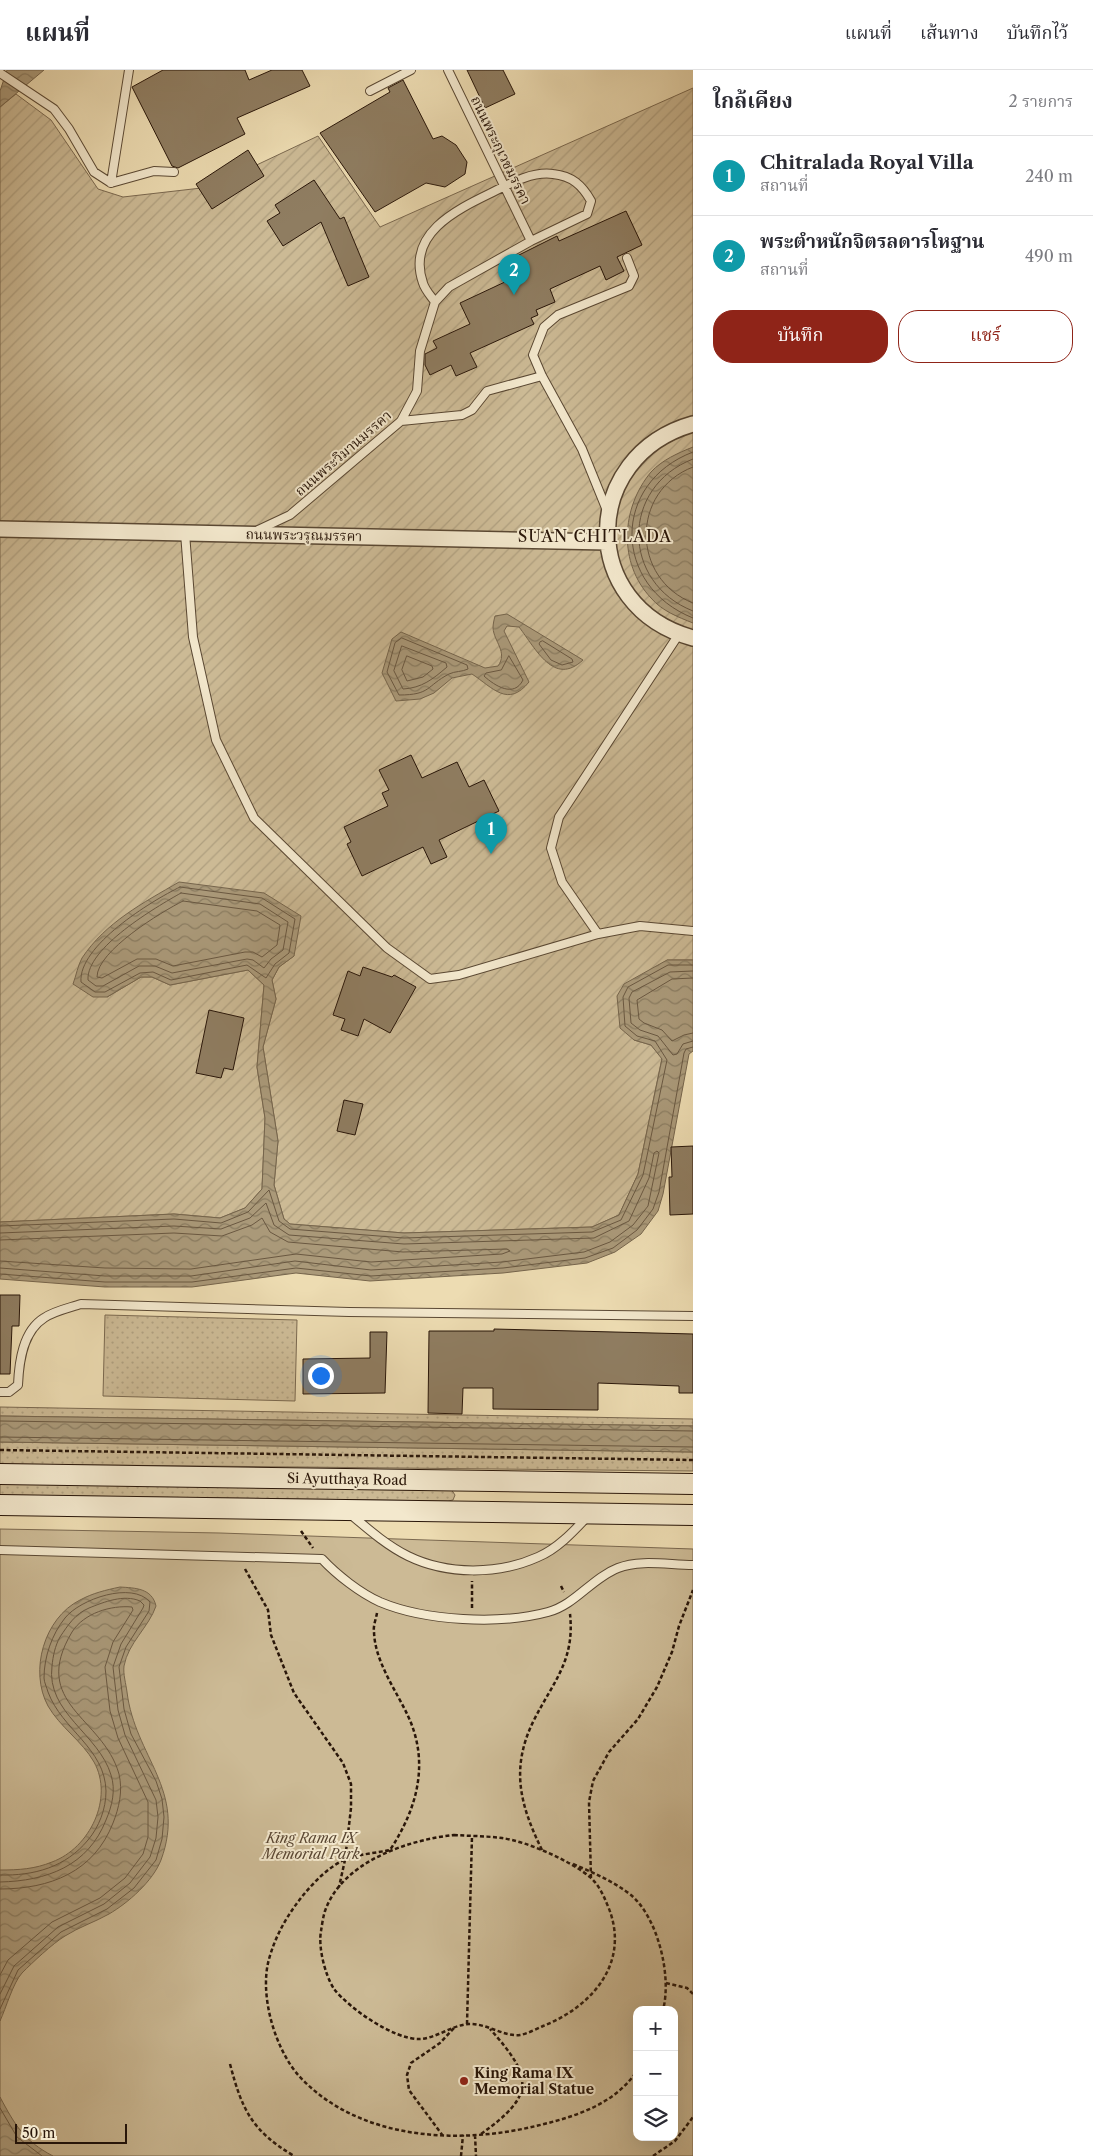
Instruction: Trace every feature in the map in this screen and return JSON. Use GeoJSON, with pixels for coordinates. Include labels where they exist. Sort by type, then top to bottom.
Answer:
{"type":"FeatureCollection","features":[{"type":"Feature","properties":{"kind":"main road","name":"Si Ayutthaya Road"},"geometry":{"type":"LineString","coordinates":[[0,1474],[693,1484]]}},
{"type":"Feature","properties":{"kind":"main road"},"geometry":{"type":"LineString","coordinates":[[476,1512],[477,1481]]}},
{"type":"Feature","properties":{"kind":"main road"},"geometry":{"type":"LineString","coordinates":[[0,1505],[693,1515]]}},
{"type":"Feature","properties":{"kind":"street"},"geometry":{"type":"LineString","coordinates":[[686,636],[661,626],[632,601],[613,568],[608,542],[608,513],[613,495],[632,461],[661,436],[693,424]]}},
{"type":"Feature","properties":{"kind":"street","name":"ถนนพระวรุณมรรคา"},"geometry":{"type":"LineString","coordinates":[[0,529],[608,542]]}},
{"type":"Feature","properties":{"kind":"lane"},"geometry":{"type":"LineString","coordinates":[[111,183],[129,70]]}},
{"type":"Feature","properties":{"kind":"lane"},"geometry":{"type":"LineString","coordinates":[[370,91],[410,70]]}},
{"type":"Feature","properties":{"kind":"lane","name":"ถนนพระกุเวชมรรคา"},"geometry":{"type":"LineString","coordinates":[[448,70],[506,186],[531,241]]}},
{"type":"Feature","properties":{"kind":"lane"},"geometry":{"type":"LineString","coordinates":[[0,73],[54,110],[69,129],[94,172],[111,183],[154,171],[174,172]]}},
{"type":"Feature","properties":{"kind":"lane"},"geometry":{"type":"LineString","coordinates":[[552,174],[572,180],[583,186],[591,201],[588,214],[531,241],[450,287],[435,302],[423,284],[419,262],[426,237],[442,220],[462,207],[506,186],[525,178],[552,174]]}},
{"type":"Feature","properties":{"kind":"lane"},"geometry":{"type":"LineString","coordinates":[[608,513],[582,449],[542,376],[533,355],[544,327],[558,315],[630,286],[634,276],[627,258]]}},
{"type":"Feature","properties":{"kind":"lane","name":"ถนนพระวิมานมรรคา"},"geometry":{"type":"LineString","coordinates":[[249,534],[290,515],[401,421],[417,391],[420,351],[435,302]]}},
{"type":"Feature","properties":{"kind":"lane"},"geometry":{"type":"LineString","coordinates":[[401,421],[462,415],[472,410],[487,391],[542,376]]}},
{"type":"Feature","properties":{"kind":"lane"},"geometry":{"type":"LineString","coordinates":[[185,532],[193,637],[197,656],[216,740],[245,801],[254,818],[387,948],[430,979],[459,975],[598,934],[640,926],[693,931]]}},
{"type":"Feature","properties":{"kind":"lane"},"geometry":{"type":"LineString","coordinates":[[598,934],[574,902],[562,882],[551,848],[559,817],[686,636]]}},
{"type":"Feature","properties":{"kind":"lane"},"geometry":{"type":"LineString","coordinates":[[0,1392],[9,1392],[18,1385],[19,1367],[29,1331],[44,1317],[81,1304],[349,1312],[693,1316]]}},
{"type":"Feature","properties":{"kind":"lane"},"geometry":{"type":"LineString","coordinates":[[345,1510],[377,1537],[408,1556],[434,1566],[472,1570],[512,1567],[539,1557],[570,1536],[590,1513]]}},
{"type":"Feature","properties":{"kind":"lane"},"geometry":{"type":"LineString","coordinates":[[0,1550],[322,1559],[379,1602],[429,1615],[472,1619],[548,1612],[569,1602],[617,1568],[638,1564],[693,1565]]}},
{"type":"Feature","properties":{"kind":"path"},"geometry":{"type":"LineString","coordinates":[[0,1450],[693,1460]]}},
{"type":"Feature","properties":{"kind":"path"},"geometry":{"type":"LineString","coordinates":[[301,1531],[322,1559]]}},
{"type":"Feature","properties":{"kind":"path"},"geometry":{"type":"LineString","coordinates":[[236,1556],[256,1584],[268,1610],[271,1635],[294,1693],[343,1764],[350,1784],[351,1808],[345,1860],[338,1888],[325,1911],[319,1940],[333,1987],[364,2016],[388,2029],[410,2037],[425,2038],[455,2026],[467,2024],[520,2035],[562,2018],[579,2006],[602,1982],[610,1969],[614,1953],[615,1932],[611,1913],[602,1893],[591,1878],[567,1862]]}},
{"type":"Feature","properties":{"kind":"path"},"geometry":{"type":"LineString","coordinates":[[472,1570],[472,1619]]}},
{"type":"Feature","properties":{"kind":"path"},"geometry":{"type":"LineString","coordinates":[[543,1852],[525,1811],[520,1794],[520,1770],[524,1741],[534,1719],[564,1668],[572,1632],[569,1602],[561,1586]]}},
{"type":"Feature","properties":{"kind":"path"},"geometry":{"type":"LineString","coordinates":[[591,1878],[589,1802],[593,1781],[609,1752],[638,1719],[657,1687],[672,1652],[679,1626],[693,1590]]}},
{"type":"Feature","properties":{"kind":"path"},"geometry":{"type":"LineString","coordinates":[[338,1888],[362,1866],[390,1850],[406,1826],[416,1800],[420,1780],[415,1737],[409,1718],[387,1676],[374,1631],[379,1602]]}},
{"type":"Feature","properties":{"kind":"path"},"geometry":{"type":"LineString","coordinates":[[633,2075],[610,2097],[586,2111],[564,2120],[514,2132],[443,2136],[413,2134],[386,2126],[335,2104],[316,2092],[285,2057],[276,2038],[269,2012],[267,1988],[268,1961],[280,1928],[297,1903],[313,1883],[345,1860],[390,1850],[427,1838],[454,1835],[503,1838],[543,1852],[611,1881],[633,1897],[650,1921],[661,1950],[666,1983],[664,2006]]}},
{"type":"Feature","properties":{"kind":"path"},"geometry":{"type":"LineString","coordinates":[[467,2024],[472,1836]]}},
{"type":"Feature","properties":{"kind":"path"},"geometry":{"type":"LineString","coordinates":[[666,1983],[687,1988],[693,1994]]}},
{"type":"Feature","properties":{"kind":"path"},"geometry":{"type":"LineString","coordinates":[[443,2136],[409,2090],[407,2075],[411,2063],[440,2043],[455,2026]]}},
{"type":"Feature","properties":{"kind":"path"},"geometry":{"type":"LineString","coordinates":[[480,2135],[514,2105],[522,2091],[524,2080],[517,2061],[489,2028]]}},
{"type":"Feature","properties":{"kind":"path"},"geometry":{"type":"LineString","coordinates":[[230,2064],[238,2098],[247,2114],[272,2141],[294,2156]]}},
{"type":"Feature","properties":{"kind":"path"},"geometry":{"type":"LineString","coordinates":[[653,2156],[675,2141],[693,2117]]}},
{"type":"Feature","properties":{"kind":"path"},"geometry":{"type":"LineString","coordinates":[[475,2135],[476,2156]]}},
{"type":"Feature","properties":{"kind":"path"},"geometry":{"type":"LineString","coordinates":[[461,2156],[463,2136]]}},
{"type":"Feature","properties":{"kind":"green space"},"geometry":{"type":"Polygon","coordinates":[[[693,88],[693,960],[667,960],[634,1040],[651,1045],[662,1058],[638,1174],[619,1215],[592,1227],[404,1233],[290,1224],[284,1219],[274,1185],[278,1141],[263,1047],[276,999],[272,980],[279,967],[294,956],[264,893],[107,997],[141,977],[152,977],[170,985],[248,970],[264,985],[257,1067],[265,1118],[262,1189],[245,1208],[220,1218],[174,1214],[0,1222],[0,107],[16,94],[51,120],[98,189],[123,197],[210,187],[318,136],[380,227],[693,88]]]}},
{"type":"Feature","properties":{"kind":"green space"},"geometry":{"type":"Polygon","coordinates":[[[105,1315],[297,1320],[295,1401],[103,1396],[105,1315]]]}},
{"type":"Feature","properties":{"kind":"green space"},"geometry":{"type":"Polygon","coordinates":[[[0,1407],[693,1419],[693,1426],[0,1416],[0,1407]]]}},
{"type":"Feature","properties":{"kind":"green space"},"geometry":{"type":"Polygon","coordinates":[[[0,1442],[693,1452],[693,1471],[0,1464],[0,1442]]]}},
{"type":"Feature","properties":{"kind":"green space"},"geometry":{"type":"Polygon","coordinates":[[[0,1483],[451,1489],[455,1495],[453,1500],[448,1501],[0,1495],[0,1483]]]}},
{"type":"Feature","properties":{"kind":"green space","name":"King Rama IX Memorial Park"},"geometry":{"type":"Polygon","coordinates":[[[0,1529],[220,1533],[693,1549],[693,2156],[0,2156],[0,1529]]]}},
{"type":"Feature","properties":{"kind":"water"},"geometry":{"type":"Polygon","coordinates":[[[7,70],[44,70],[0,107],[0,91],[7,70]]]}},
{"type":"Feature","properties":{"kind":"water"},"geometry":{"type":"Polygon","coordinates":[[[693,447],[693,623],[660,607],[640,584],[633,569],[627,535],[629,518],[634,502],[641,486],[651,472],[665,460],[693,447]]]}},
{"type":"Feature","properties":{"kind":"water"},"geometry":{"type":"Polygon","coordinates":[[[507,614],[583,660],[573,667],[563,669],[554,667],[539,654],[519,627],[507,626],[504,631],[529,682],[521,690],[507,695],[500,693],[472,674],[452,678],[434,693],[420,699],[396,701],[382,673],[392,639],[401,632],[485,668],[498,666],[502,656],[493,628],[495,616],[507,614]]]}},
{"type":"Feature","properties":{"kind":"water"},"geometry":{"type":"Polygon","coordinates":[[[179,882],[264,893],[301,916],[294,956],[279,967],[272,980],[276,999],[263,1047],[278,1141],[274,1185],[284,1219],[290,1224],[404,1233],[592,1227],[619,1215],[638,1174],[662,1059],[651,1045],[634,1040],[620,1028],[617,996],[624,984],[667,960],[693,960],[693,1051],[689,1054],[663,1194],[658,1211],[641,1234],[615,1252],[587,1263],[503,1273],[370,1281],[296,1273],[192,1287],[105,1287],[0,1279],[0,1222],[174,1214],[220,1218],[245,1208],[262,1189],[265,1118],[257,1067],[264,985],[248,970],[170,985],[152,977],[141,977],[107,997],[93,997],[73,984],[82,958],[102,934],[126,914],[179,882]]]}},
{"type":"Feature","properties":{"kind":"water"},"geometry":{"type":"Polygon","coordinates":[[[0,1416],[693,1426],[693,1452],[0,1442],[0,1416]]]}},
{"type":"Feature","properties":{"kind":"water"},"geometry":{"type":"Polygon","coordinates":[[[120,1587],[147,1592],[154,1600],[156,1606],[126,1658],[124,1676],[132,1715],[139,1736],[164,1793],[168,1813],[167,1835],[161,1860],[152,1876],[124,1904],[109,1914],[60,1939],[22,1973],[13,1989],[0,2021],[0,1870],[39,1866],[66,1855],[87,1834],[100,1806],[99,1776],[94,1762],[53,1714],[42,1692],[40,1662],[43,1647],[57,1619],[68,1608],[90,1595],[120,1587]]]}},
{"type":"Feature","properties":{"kind":"water"},"geometry":{"type":"Polygon","coordinates":[[[0,2097],[27,2138],[53,2156],[0,2156],[0,2097]]]}},
{"type":"Feature","properties":{"kind":"building"},"geometry":{"type":"Polygon","coordinates":[[[163,70],[245,70],[249,80],[272,70],[302,70],[310,86],[237,118],[245,134],[178,168],[172,166],[132,87],[163,70]]]}},
{"type":"Feature","properties":{"kind":"building"},"geometry":{"type":"Polygon","coordinates":[[[467,70],[503,70],[515,94],[485,108],[467,70]]]}},
{"type":"Feature","properties":{"kind":"building"},"geometry":{"type":"Polygon","coordinates":[[[403,80],[433,139],[442,136],[456,145],[467,162],[465,174],[445,187],[426,183],[375,212],[320,133],[390,92],[388,88],[403,80]]]}},
{"type":"Feature","properties":{"kind":"building"},"geometry":{"type":"Polygon","coordinates":[[[248,150],[264,176],[212,209],[196,184],[248,150]]]}},
{"type":"Feature","properties":{"kind":"building"},"geometry":{"type":"Polygon","coordinates":[[[314,180],[340,219],[344,217],[369,277],[348,286],[321,222],[283,246],[267,221],[280,213],[275,205],[314,180]]]}},
{"type":"Feature","properties":{"kind":"building"},"geometry":{"type":"Polygon","coordinates":[[[626,211],[642,245],[617,257],[624,271],[606,280],[600,266],[550,289],[555,302],[536,310],[538,315],[531,318],[534,324],[470,353],[477,367],[456,376],[451,365],[430,375],[425,365],[425,354],[437,348],[433,341],[470,324],[460,303],[507,281],[502,270],[513,265],[511,259],[557,236],[559,241],[626,211]]]}},
{"type":"Feature","properties":{"kind":"building"},"geometry":{"type":"Polygon","coordinates":[[[411,755],[422,778],[457,762],[469,787],[484,780],[499,811],[439,840],[447,857],[431,864],[423,847],[362,876],[347,844],[351,842],[344,827],[388,806],[382,793],[389,790],[379,770],[411,755]]]}},
{"type":"Feature","properties":{"kind":"building"},"geometry":{"type":"Polygon","coordinates":[[[363,967],[392,977],[394,975],[416,987],[390,1033],[364,1019],[358,1036],[341,1030],[345,1019],[333,1015],[348,971],[360,976],[363,967]]]}},
{"type":"Feature","properties":{"kind":"building"},"geometry":{"type":"Polygon","coordinates":[[[209,1010],[244,1018],[233,1070],[224,1068],[221,1078],[196,1073],[209,1010]]]}},
{"type":"Feature","properties":{"kind":"building"},"geometry":{"type":"Polygon","coordinates":[[[344,1100],[363,1104],[355,1135],[337,1131],[344,1100]]]}},
{"type":"Feature","properties":{"kind":"building"},"geometry":{"type":"Polygon","coordinates":[[[693,1146],[693,1214],[670,1215],[669,1177],[672,1177],[671,1147],[693,1146]]]}},
{"type":"Feature","properties":{"kind":"building"},"geometry":{"type":"Polygon","coordinates":[[[0,1295],[20,1295],[19,1326],[12,1326],[10,1374],[0,1374],[0,1295]]]}},
{"type":"Feature","properties":{"kind":"building"},"geometry":{"type":"Polygon","coordinates":[[[494,1329],[693,1334],[693,1393],[679,1393],[679,1386],[598,1383],[598,1410],[493,1409],[493,1388],[463,1388],[462,1414],[428,1413],[429,1331],[494,1331],[494,1329]]]}},
{"type":"Feature","properties":{"kind":"building"},"geometry":{"type":"Polygon","coordinates":[[[370,1332],[387,1332],[385,1393],[303,1394],[303,1359],[370,1358],[370,1332]]]}},
{"type":"Feature","properties":{"kind":"place","name":"พระตำหนักจิตรลดารโหฐาน"},"geometry":{"type":"Point","coordinates":[514,295]}},
{"type":"Feature","properties":{"kind":"place","name":"Chitralada Royal Villa"},"geometry":{"type":"Point","coordinates":[491,854]}},
{"type":"Feature","properties":{"kind":"place","name":"King Rama IX Memorial Statue"},"geometry":{"type":"Point","coordinates":[464,2081]}},
{"type":"Feature","properties":{"kind":"district","name":"SUAN CHITLADA"},"geometry":{"type":"Point","coordinates":[595,536]}}]}
